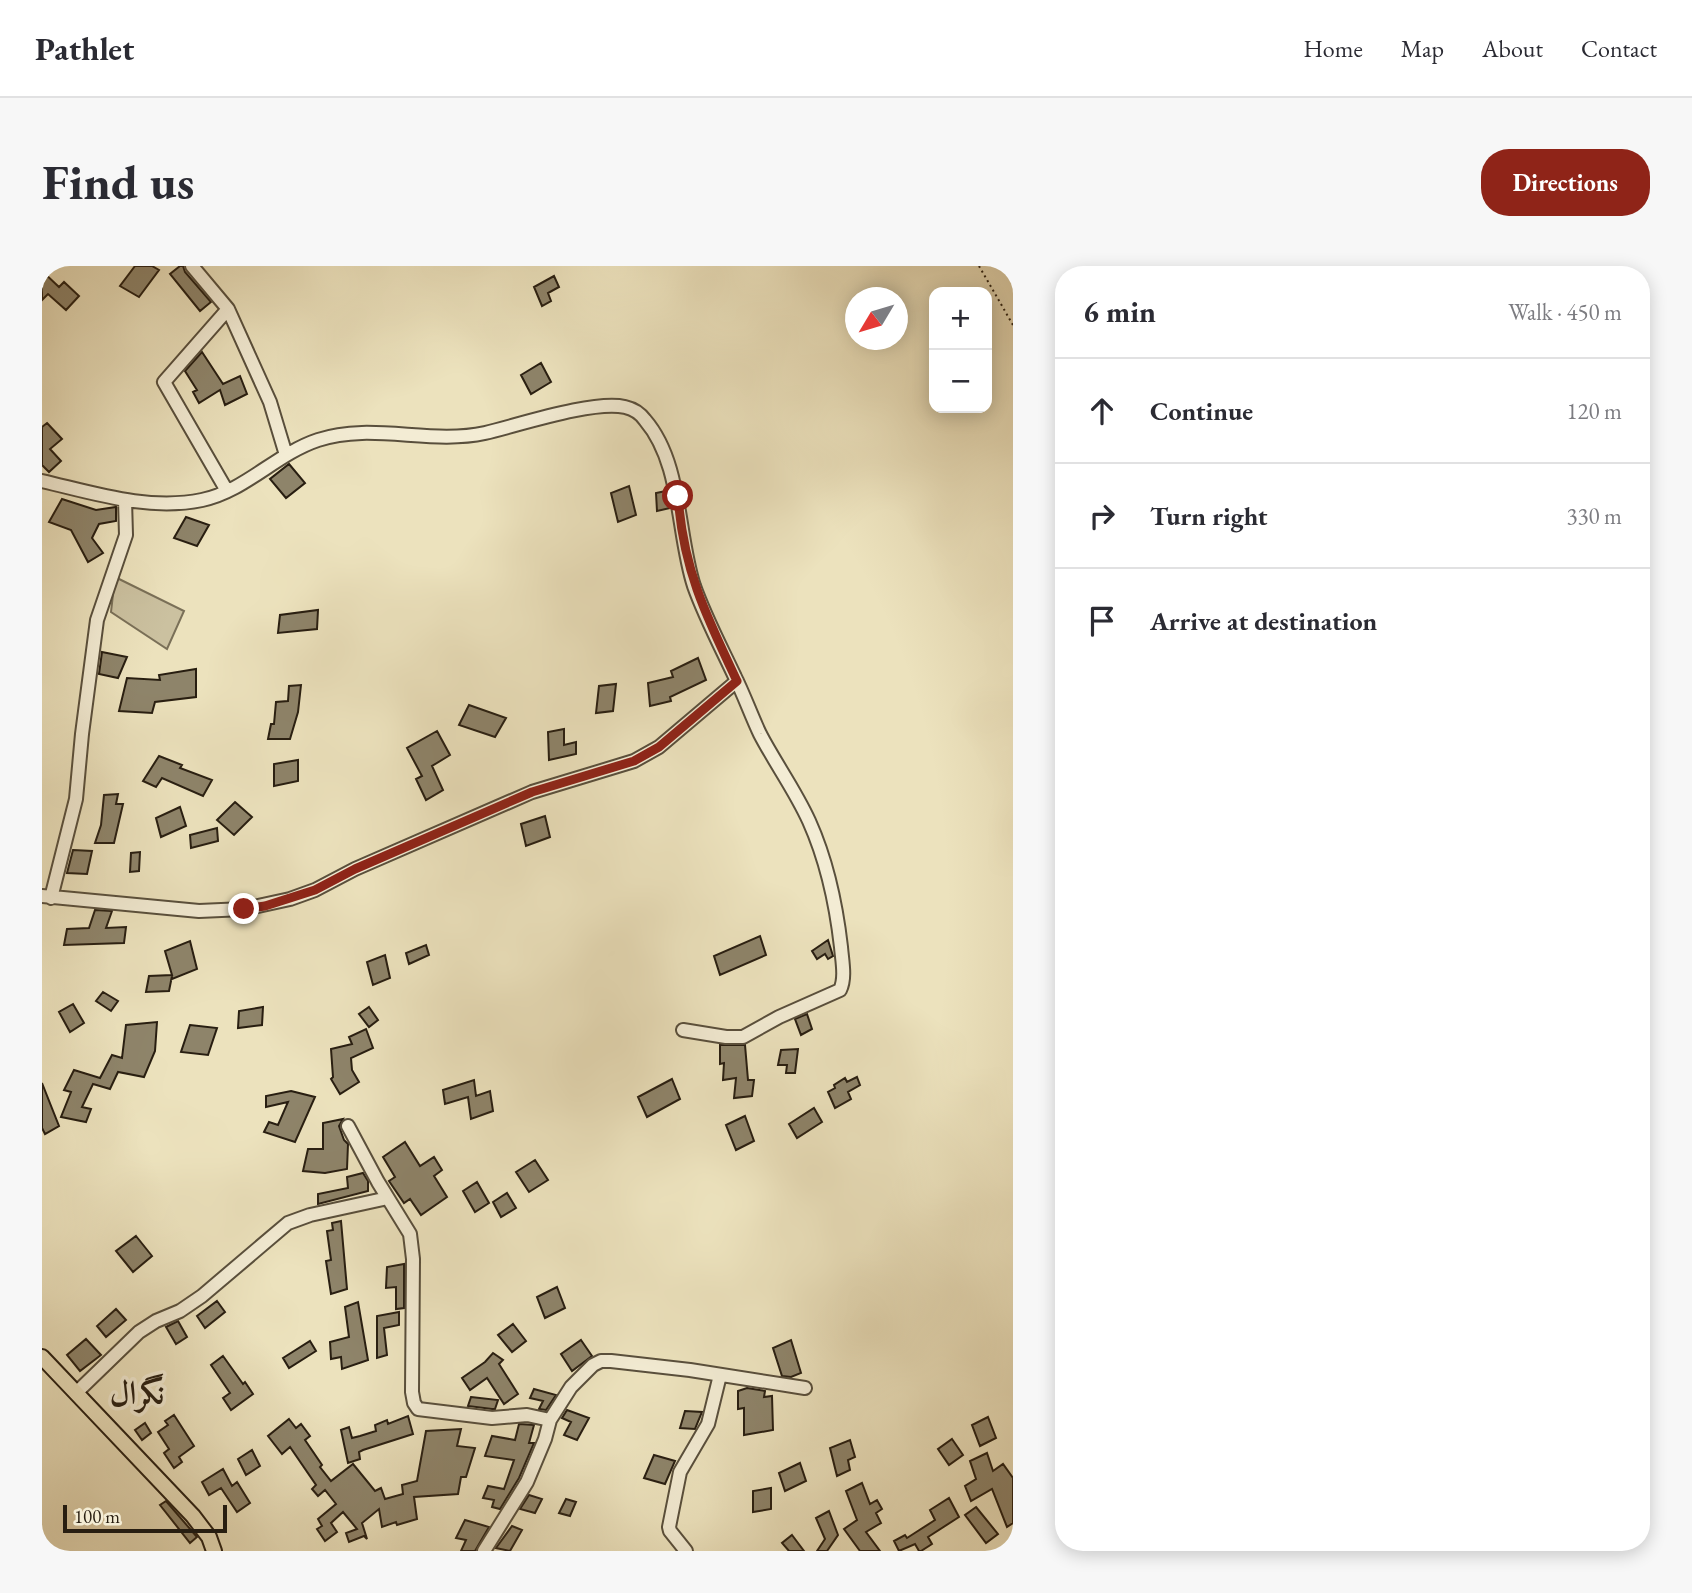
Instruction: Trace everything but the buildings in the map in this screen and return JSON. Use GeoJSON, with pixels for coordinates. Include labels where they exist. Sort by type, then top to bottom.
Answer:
{"type":"FeatureCollection","features":[{"type":"Feature","properties":{"kind":"main road"},"geometry":{"type":"LineString","coordinates":[[42,1357],[193,1516],[209,1537],[214,1551]]}},
{"type":"Feature","properties":{"kind":"street"},"geometry":{"type":"LineString","coordinates":[[192,266],[228,309],[270,402],[286,455]]}},
{"type":"Feature","properties":{"kind":"street"},"geometry":{"type":"LineString","coordinates":[[227,491],[164,382],[228,309]]}},
{"type":"Feature","properties":{"kind":"street"},"geometry":{"type":"LineString","coordinates":[[42,481],[125,500],[170,503],[203,499],[227,491],[286,455],[317,440],[344,433],[432,438],[473,436],[591,408],[615,406],[636,410],[652,429],[678,496],[681,532],[702,609],[761,736],[809,820],[833,893],[843,967],[842,985],[834,993],[779,1017],[743,1037],[683,1030]]}},
{"type":"Feature","properties":{"kind":"street"},"geometry":{"type":"LineString","coordinates":[[125,500],[126,535],[97,620],[76,799],[46,897],[199,911],[244,909],[290,899],[532,792],[634,761],[659,747],[737,681]]}},
{"type":"Feature","properties":{"kind":"street"},"geometry":{"type":"LineString","coordinates":[[348,1126],[410,1234],[413,1259],[412,1392],[418,1409],[492,1418],[527,1415],[550,1420]]}},
{"type":"Feature","properties":{"kind":"street"},"geometry":{"type":"LineString","coordinates":[[76,1393],[139,1332],[180,1311],[202,1296],[288,1223],[310,1215],[388,1198]]}},
{"type":"Feature","properties":{"kind":"street"},"geometry":{"type":"LineString","coordinates":[[484,1551],[527,1482],[550,1420],[571,1388],[593,1365],[601,1361],[805,1388]]}},
{"type":"Feature","properties":{"kind":"street"},"geometry":{"type":"LineString","coordinates":[[686,1551],[674,1538],[669,1527],[677,1483],[680,1472],[708,1424],[720,1375]]}},
{"type":"Feature","properties":{"kind":"path"},"geometry":{"type":"LineString","coordinates":[[979,266],[1013,325]]}},
{"type":"Feature","properties":{"kind":"shaded area"},"geometry":{"type":"Polygon","coordinates":[[[115,577],[184,611],[167,649],[111,612],[115,577]]]}},
{"type":"Feature","properties":{"kind":"district","name":"نگرال"},"geometry":{"type":"Point","coordinates":[137,1392]}},
{"type":"Feature","properties":{"kind":"route"},"geometry":{"type":"LineString","coordinates":[[244,909],[265,906],[315,890],[355,869],[532,792],[647,755],[737,681],[702,609],[694,585],[681,532],[678,496]]}}]}
